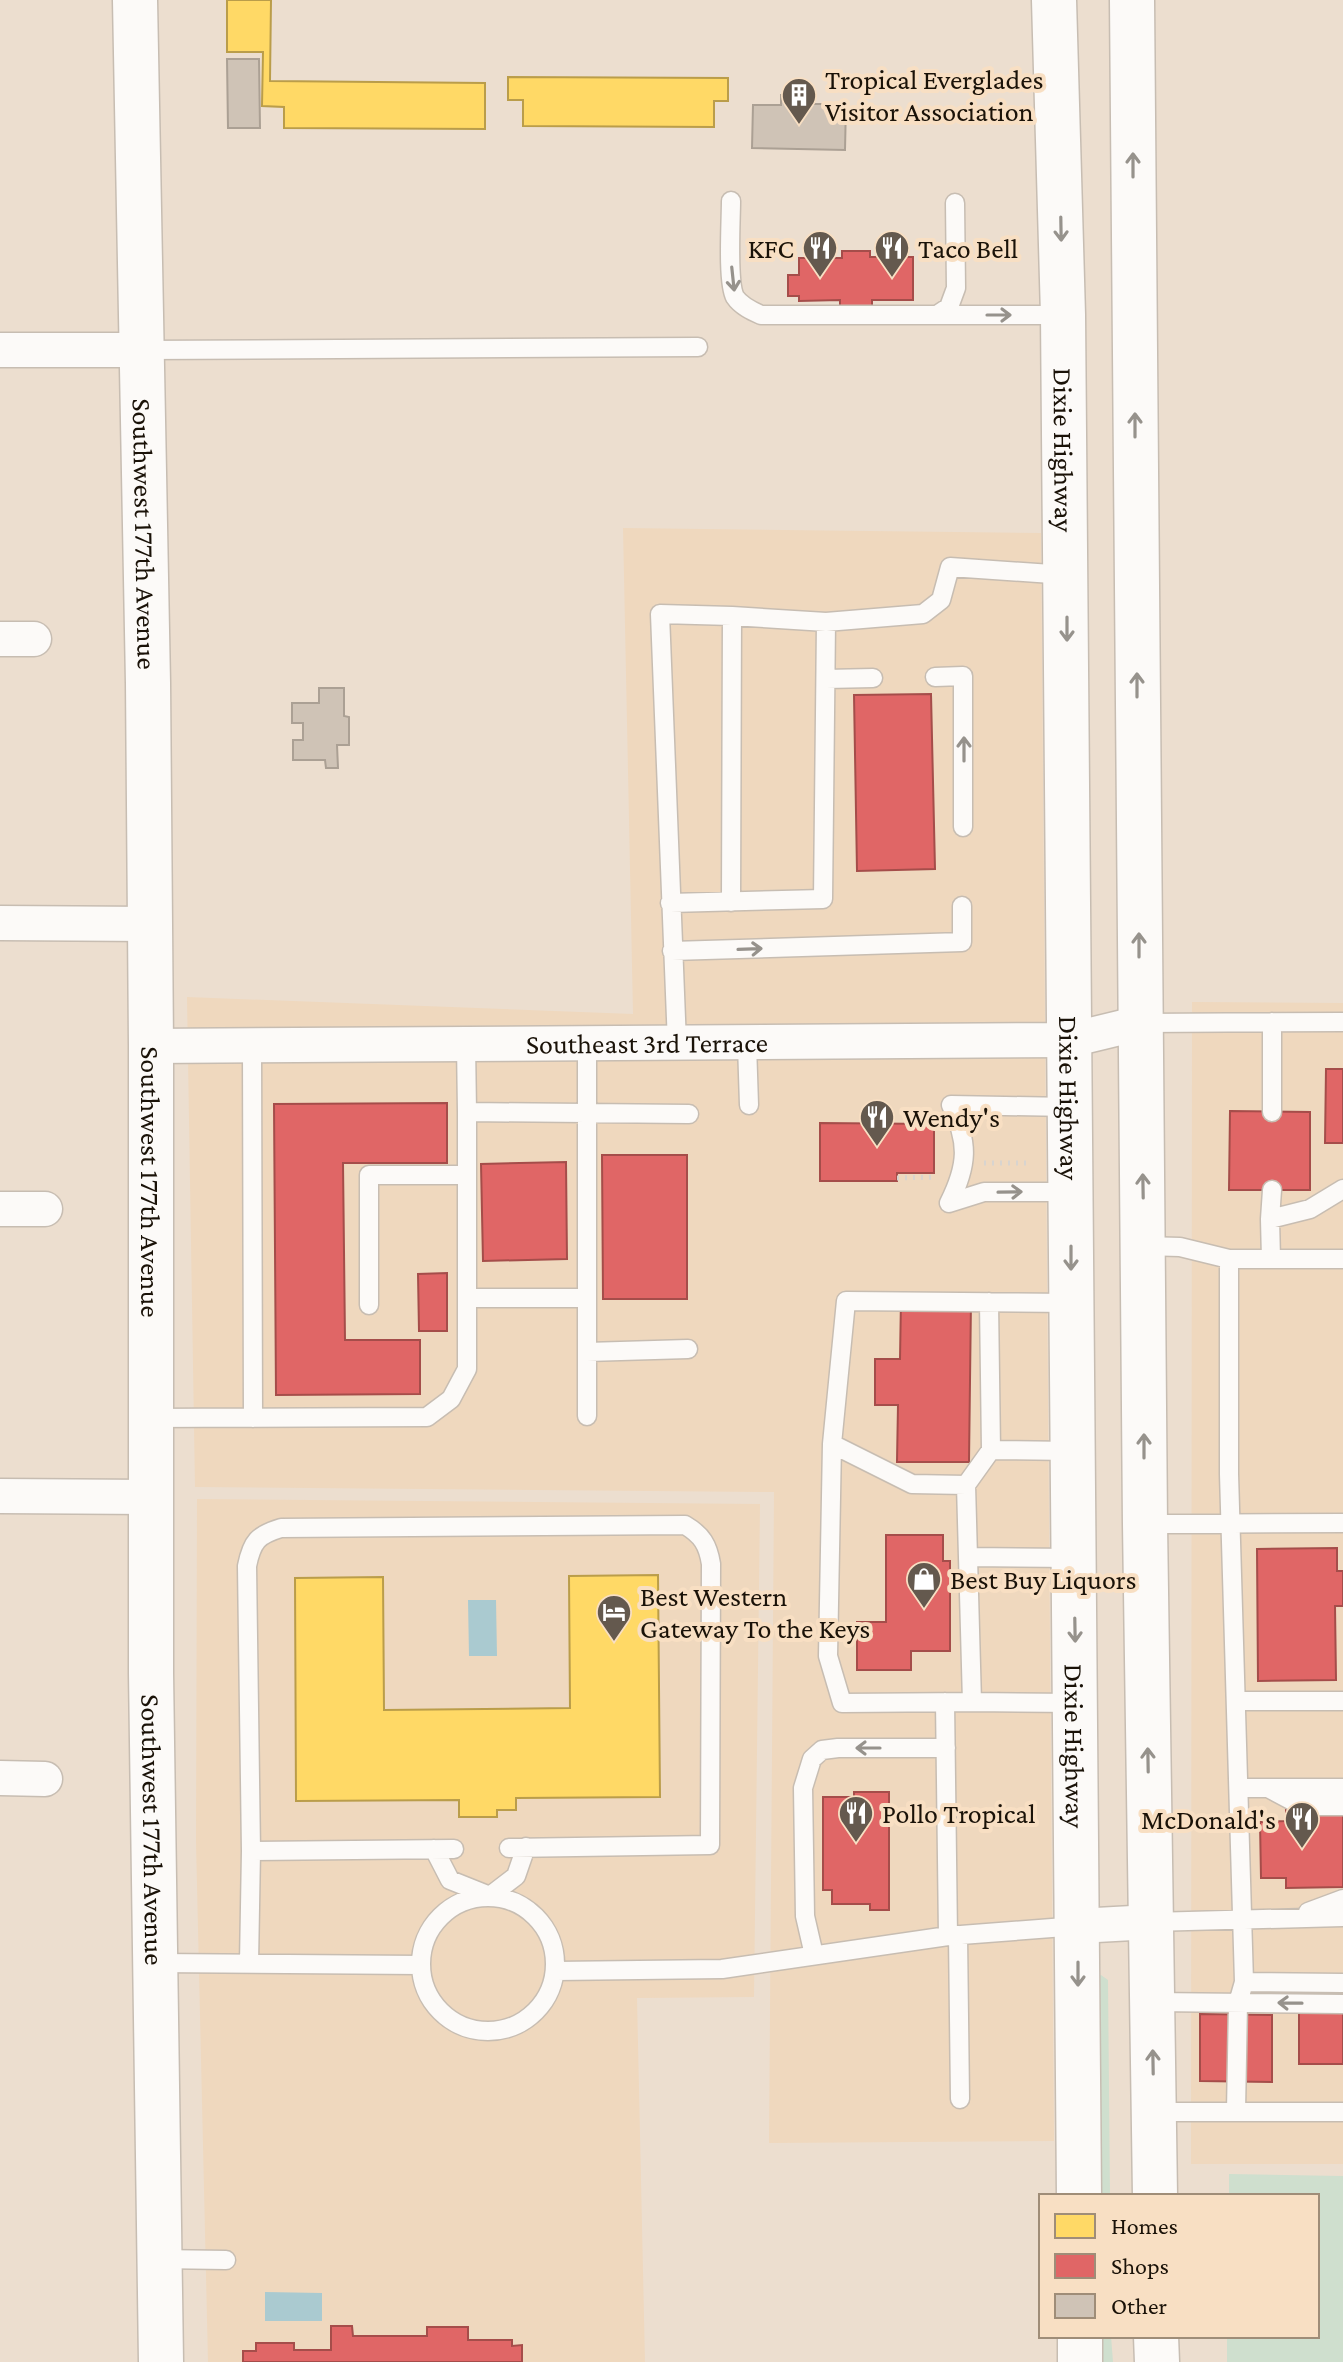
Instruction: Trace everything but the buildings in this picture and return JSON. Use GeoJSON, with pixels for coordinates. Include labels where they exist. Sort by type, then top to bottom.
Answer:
{"type":"FeatureCollection","features":[{"type":"Feature","properties":{"kind":"main road","name":"Southwest 177th Avenue"},"geometry":{"type":"LineString","coordinates":[[135,0],[150,924],[150,1497],[161,2362]]}},
{"type":"Feature","properties":{"kind":"main road","name":"Dixie Highway"},"geometry":{"type":"LineString","coordinates":[[1054,0],[1063,315],[1066,575],[1079,2194]]}},
{"type":"Feature","properties":{"kind":"main road"},"geometry":{"type":"LineString","coordinates":[[1132,0],[1145,1524],[1155,2194]]}},
{"type":"Feature","properties":{"kind":"main road"},"geometry":{"type":"LineString","coordinates":[[1080,2338],[1080,2362]]}},
{"type":"Feature","properties":{"kind":"main road"},"geometry":{"type":"LineString","coordinates":[[1156,2338],[1157,2362]]}},
{"type":"Feature","properties":{"kind":"street"},"geometry":{"type":"LineString","coordinates":[[0,350],[142,350]]}},
{"type":"Feature","properties":{"kind":"street"},"geometry":{"type":"LineString","coordinates":[[0,639],[34,639]]}},
{"type":"Feature","properties":{"kind":"street"},"geometry":{"type":"LineString","coordinates":[[0,923],[150,924]]}},
{"type":"Feature","properties":{"kind":"street","name":"Southeast 3rd Terrace"},"geometry":{"type":"LineString","coordinates":[[151,1046],[1070,1040],[1140,1023]]}},
{"type":"Feature","properties":{"kind":"street"},"geometry":{"type":"LineString","coordinates":[[0,1209],[45,1209]]}},
{"type":"Feature","properties":{"kind":"street"},"geometry":{"type":"LineString","coordinates":[[0,1496],[150,1497]]}},
{"type":"Feature","properties":{"kind":"street"},"geometry":{"type":"LineString","coordinates":[[0,1778],[45,1779]]}},
{"type":"Feature","properties":{"kind":"street"},"geometry":{"type":"LineString","coordinates":[[1078,1926],[1151,1922]]}},
{"type":"Feature","properties":{"kind":"lane"},"geometry":{"type":"LineString","coordinates":[[731,201],[732,283],[735,297],[746,308],[761,315],[1063,315]]}},
{"type":"Feature","properties":{"kind":"lane"},"geometry":{"type":"LineString","coordinates":[[937,315],[949,307],[956,288],[955,203]]}},
{"type":"Feature","properties":{"kind":"lane"},"geometry":{"type":"LineString","coordinates":[[142,350],[698,347]]}},
{"type":"Feature","properties":{"kind":"lane"},"geometry":{"type":"LineString","coordinates":[[677,1044],[660,614],[826,622],[923,614],[941,600],[950,567],[1066,575]]}},
{"type":"Feature","properties":{"kind":"lane"},"geometry":{"type":"LineString","coordinates":[[731,902],[732,616]]}},
{"type":"Feature","properties":{"kind":"lane"},"geometry":{"type":"LineString","coordinates":[[670,903],[823,899],[826,622]]}},
{"type":"Feature","properties":{"kind":"lane"},"geometry":{"type":"LineString","coordinates":[[935,677],[963,676],[963,827]]}},
{"type":"Feature","properties":{"kind":"lane"},"geometry":{"type":"LineString","coordinates":[[826,679],[873,678]]}},
{"type":"Feature","properties":{"kind":"lane"},"geometry":{"type":"LineString","coordinates":[[672,951],[962,942],[962,906]]}},
{"type":"Feature","properties":{"kind":"lane"},"geometry":{"type":"LineString","coordinates":[[1272,1022],[1272,1112]]}},
{"type":"Feature","properties":{"kind":"lane"},"geometry":{"type":"LineString","coordinates":[[1140,1023],[1343,1022]]}},
{"type":"Feature","properties":{"kind":"lane"},"geometry":{"type":"LineString","coordinates":[[150,1418],[427,1417],[451,1399],[467,1369],[466,1044]]}},
{"type":"Feature","properties":{"kind":"lane"},"geometry":{"type":"LineString","coordinates":[[587,1044],[587,1416]]}},
{"type":"Feature","properties":{"kind":"lane"},"geometry":{"type":"LineString","coordinates":[[747,1044],[749,1105]]}},
{"type":"Feature","properties":{"kind":"lane"},"geometry":{"type":"LineString","coordinates":[[252,1046],[253,1418]]}},
{"type":"Feature","properties":{"kind":"lane"},"geometry":{"type":"LineString","coordinates":[[1070,1107],[951,1105],[965,1144],[965,1163],[949,1203],[984,1192],[1072,1192]]}},
{"type":"Feature","properties":{"kind":"lane"},"geometry":{"type":"LineString","coordinates":[[467,1112],[689,1114]]}},
{"type":"Feature","properties":{"kind":"lane"},"geometry":{"type":"LineString","coordinates":[[369,1305],[369,1175],[467,1175]]}},
{"type":"Feature","properties":{"kind":"lane"},"geometry":{"type":"LineString","coordinates":[[1270,1219],[1310,1209],[1343,1189]]}},
{"type":"Feature","properties":{"kind":"lane"},"geometry":{"type":"LineString","coordinates":[[1271,1259],[1272,1190]]}},
{"type":"Feature","properties":{"kind":"lane"},"geometry":{"type":"LineString","coordinates":[[1144,1246],[1180,1247],[1229,1259],[1343,1259]]}},
{"type":"Feature","properties":{"kind":"lane"},"geometry":{"type":"LineString","coordinates":[[1229,1259],[1229,1474],[1244,1982],[1238,2003],[1236,2111]]}},
{"type":"Feature","properties":{"kind":"lane"},"geometry":{"type":"LineString","coordinates":[[467,1298],[587,1298]]}},
{"type":"Feature","properties":{"kind":"lane"},"geometry":{"type":"LineString","coordinates":[[1071,1303],[846,1301],[832,1444],[828,1656],[842,1703],[1076,1703]]}},
{"type":"Feature","properties":{"kind":"lane"},"geometry":{"type":"LineString","coordinates":[[972,1702],[966,1485],[991,1450],[989,1302]]}},
{"type":"Feature","properties":{"kind":"lane"},"geometry":{"type":"LineString","coordinates":[[587,1352],[688,1349]]}},
{"type":"Feature","properties":{"kind":"lane"},"geometry":{"type":"LineString","coordinates":[[832,1444],[912,1484],[966,1485]]}},
{"type":"Feature","properties":{"kind":"lane"},"geometry":{"type":"LineString","coordinates":[[991,1450],[1074,1451]]}},
{"type":"Feature","properties":{"kind":"lane"},"geometry":{"type":"LineString","coordinates":[[1145,1524],[1343,1523]]}},
{"type":"Feature","properties":{"kind":"lane"},"geometry":{"type":"LineString","coordinates":[[249,1963],[251,1851],[247,1566],[250,1550],[262,1534],[281,1528],[685,1525],[696,1532],[708,1546],[711,1564],[710,1845],[518,1848],[516,1876],[490,1896],[468,1899],[448,1909],[433,1924],[423,1943],[420,1965],[424,1987],[436,2007],[453,2022],[474,2030],[497,2031],[519,2024],[537,2011],[550,1992],[556,1971],[554,1948],[546,1928],[531,1911],[512,1900],[490,1896],[450,1880],[434,1849]]}},
{"type":"Feature","properties":{"kind":"lane"},"geometry":{"type":"LineString","coordinates":[[968,1557],[1074,1559]]}},
{"type":"Feature","properties":{"kind":"lane"},"geometry":{"type":"LineString","coordinates":[[1237,1701],[1343,1701]]}},
{"type":"Feature","properties":{"kind":"lane"},"geometry":{"type":"LineString","coordinates":[[945,1702],[960,2099]]}},
{"type":"Feature","properties":{"kind":"lane"},"geometry":{"type":"LineString","coordinates":[[814,1955],[805,1916],[803,1788],[812,1759],[822,1750],[838,1748],[946,1748]]}},
{"type":"Feature","properties":{"kind":"lane"},"geometry":{"type":"LineString","coordinates":[[1239,1788],[1343,1788]]}},
{"type":"Feature","properties":{"kind":"lane"},"geometry":{"type":"LineString","coordinates":[[1268,1788],[1302,1806],[1343,1806]]}},
{"type":"Feature","properties":{"kind":"lane"},"geometry":{"type":"LineString","coordinates":[[251,1851],[454,1849]]}},
{"type":"Feature","properties":{"kind":"lane"},"geometry":{"type":"LineString","coordinates":[[1294,1917],[1343,1899]]}},
{"type":"Feature","properties":{"kind":"lane"},"geometry":{"type":"LineString","coordinates":[[1151,1922],[1343,1917]]}},
{"type":"Feature","properties":{"kind":"lane"},"geometry":{"type":"LineString","coordinates":[[556,1971],[722,1969],[953,1936],[1078,1926]]}},
{"type":"Feature","properties":{"kind":"lane"},"geometry":{"type":"LineString","coordinates":[[156,1963],[420,1965]]}},
{"type":"Feature","properties":{"kind":"lane"},"geometry":{"type":"LineString","coordinates":[[1244,1982],[1343,1983]]}},
{"type":"Feature","properties":{"kind":"lane"},"geometry":{"type":"LineString","coordinates":[[1153,2002],[1343,2004]]}},
{"type":"Feature","properties":{"kind":"lane"},"geometry":{"type":"LineString","coordinates":[[1154,2112],[1343,2112]]}},
{"type":"Feature","properties":{"kind":"lane"},"geometry":{"type":"LineString","coordinates":[[158,2259],[226,2260]]}},
{"type":"Feature","properties":{"kind":"path"},"geometry":{"type":"LineString","coordinates":[[975,1163],[1027,1163]]}},
{"type":"Feature","properties":{"kind":"path"},"geometry":{"type":"LineString","coordinates":[[897,1178],[939,1177],[939,1164]]}},
{"type":"Feature","properties":{"kind":"shaded area"},"geometry":{"type":"Polygon","coordinates":[[[623,528],[1041,533],[1054,2141],[769,2143],[774,1492],[195,1487],[187,997],[633,1014],[623,528]]]}},
{"type":"Feature","properties":{"kind":"shaded area"},"geometry":{"type":"Polygon","coordinates":[[[1192,1002],[1343,1003],[1343,2164],[1191,2164],[1192,1002]]]}},
{"type":"Feature","properties":{"kind":"shaded area"},"geometry":{"type":"Polygon","coordinates":[[[197,1499],[760,1504],[754,1997],[637,1998],[645,2362],[208,2362],[196,1842],[197,1499]]]}},
{"type":"Feature","properties":{"kind":"green space"},"geometry":{"type":"Polygon","coordinates":[[[1101,1975],[1108,1980],[1110,2194],[1097,2194],[1097,1978],[1101,1975]]]}},
{"type":"Feature","properties":{"kind":"green space"},"geometry":{"type":"Polygon","coordinates":[[[1229,2174],[1343,2176],[1343,2362],[1227,2362],[1227,2338],[1319,2338],[1319,2194],[1229,2194],[1229,2174]]]}},
{"type":"Feature","properties":{"kind":"green space"},"geometry":{"type":"Polygon","coordinates":[[[1099,2338],[1111,2338],[1113,2362],[1099,2362],[1099,2338]]]}},
{"type":"Feature","properties":{"kind":"water"},"geometry":{"type":"Polygon","coordinates":[[[468,1600],[496,1600],[497,1656],[469,1656],[468,1600]]]}},
{"type":"Feature","properties":{"kind":"water"},"geometry":{"type":"Polygon","coordinates":[[[265,2292],[322,2293],[322,2321],[265,2321],[265,2292]]]}},
{"type":"Feature","properties":{"kind":"place","name":"Tropical Everglades Visitor Association"},"geometry":{"type":"Point","coordinates":[799,126]}},
{"type":"Feature","properties":{"kind":"place","name":"KFC"},"geometry":{"type":"Point","coordinates":[820,279]}},
{"type":"Feature","properties":{"kind":"place","name":"Taco Bell"},"geometry":{"type":"Point","coordinates":[892,279]}},
{"type":"Feature","properties":{"kind":"place","name":"Wendy's"},"geometry":{"type":"Point","coordinates":[877,1148]}},
{"type":"Feature","properties":{"kind":"place","name":"Best Buy Liquors"},"geometry":{"type":"Point","coordinates":[924,1610]}},
{"type":"Feature","properties":{"kind":"place","name":"Best Western Gateway To the Keys"},"geometry":{"type":"Point","coordinates":[614,1643]}},
{"type":"Feature","properties":{"kind":"place","name":"Pollo Tropical"},"geometry":{"type":"Point","coordinates":[856,1844]}},
{"type":"Feature","properties":{"kind":"place","name":"McDonald's"},"geometry":{"type":"Point","coordinates":[1302,1850]}}]}
